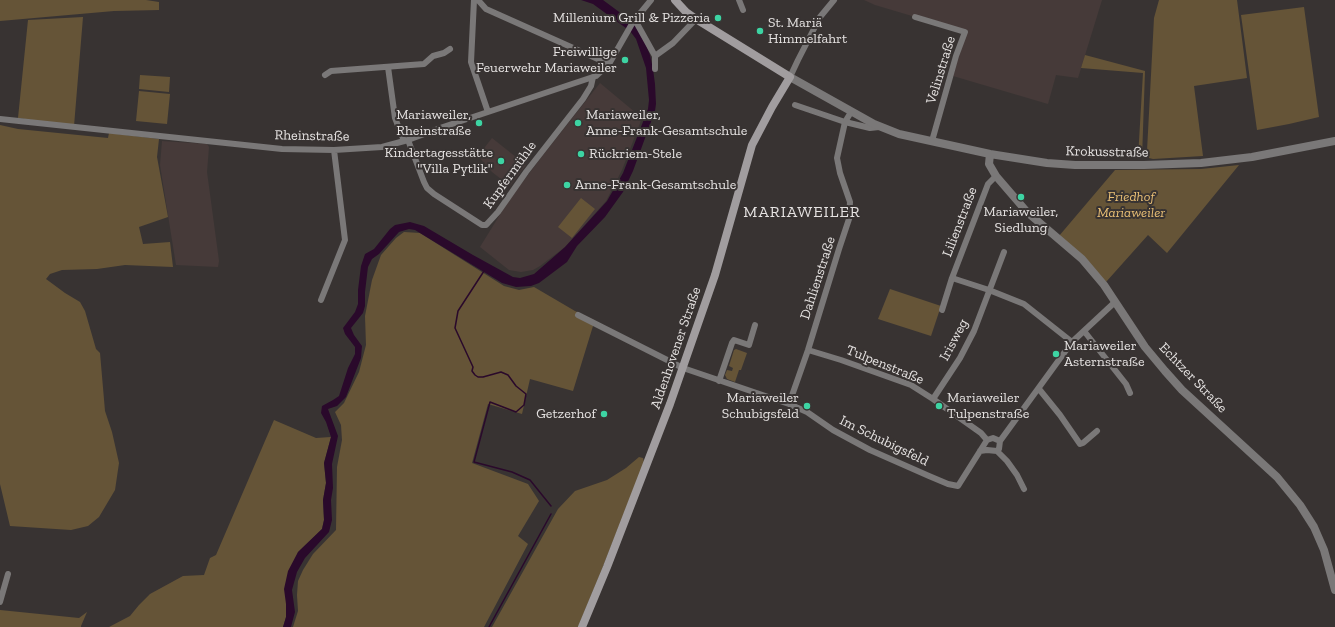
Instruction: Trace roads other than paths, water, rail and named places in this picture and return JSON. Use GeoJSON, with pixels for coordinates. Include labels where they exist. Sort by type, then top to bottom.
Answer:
{"type":"FeatureCollection","features":[{"type":"Feature","properties":{"kind":"main road"},"geometry":{"type":"LineString","coordinates":[[675,0],[686,12],[696,19],[790,77]]}},
{"type":"Feature","properties":{"kind":"main road","name":"Aldenhovener Straße"},"geometry":{"type":"LineString","coordinates":[[582,627],[610,560],[683,368],[715,275],[752,145],[790,77]]}},
{"type":"Feature","properties":{"kind":"street"},"geometry":{"type":"LineString","coordinates":[[474,0],[471,62],[488,112]]}},
{"type":"Feature","properties":{"kind":"street"},"geometry":{"type":"LineString","coordinates":[[478,0],[486,9],[609,64],[628,30],[651,0]]}},
{"type":"Feature","properties":{"kind":"street"},"geometry":{"type":"LineString","coordinates":[[739,0],[743,10]]}},
{"type":"Feature","properties":{"kind":"street"},"geometry":{"type":"LineString","coordinates":[[790,77],[820,17],[834,0]]}},
{"type":"Feature","properties":{"kind":"street","name":"Velinstraße"},"geometry":{"type":"LineString","coordinates":[[915,17],[965,32],[956,56],[932,141]]}},
{"type":"Feature","properties":{"kind":"street"},"geometry":{"type":"LineString","coordinates":[[655,56],[673,43],[696,19]]}},
{"type":"Feature","properties":{"kind":"street"},"geometry":{"type":"LineString","coordinates":[[634,21],[655,56],[655,69]]}},
{"type":"Feature","properties":{"kind":"street"},"geometry":{"type":"LineString","coordinates":[[325,75],[331,71],[424,64],[433,56],[444,53],[450,49]]}},
{"type":"Feature","properties":{"kind":"street","name":"Rheinstraße"},"geometry":{"type":"LineString","coordinates":[[0,119],[282,149],[334,150],[382,147],[406,141],[593,77],[609,64]]}},
{"type":"Feature","properties":{"kind":"street"},"geometry":{"type":"LineString","coordinates":[[388,67],[395,118],[406,141]]}},
{"type":"Feature","properties":{"kind":"street","name":"Kupfermühle"},"geometry":{"type":"LineString","coordinates":[[406,141],[427,188],[482,225],[486,225],[498,212],[526,172],[583,99],[591,86],[593,77]]}},
{"type":"Feature","properties":{"kind":"street","name":"Krokusstraße"},"geometry":{"type":"LineString","coordinates":[[790,77],[851,112],[880,127],[898,134],[990,154],[1047,163],[1075,165],[1161,165],[1202,163],[1252,157],[1335,141]]}},
{"type":"Feature","properties":{"kind":"street","name":"Krokusstraße"},"geometry":{"type":"LineString","coordinates":[[795,105],[845,122],[870,128],[880,127]]}},
{"type":"Feature","properties":{"kind":"street","name":"Dahlienstraße"},"geometry":{"type":"LineString","coordinates":[[789,404],[808,350],[849,219],[850,202],[840,173],[837,158],[845,122],[851,112]]}},
{"type":"Feature","properties":{"kind":"street"},"geometry":{"type":"LineString","coordinates":[[321,300],[345,240],[334,150]]}},
{"type":"Feature","properties":{"kind":"street","name":"Echtzer Straße"},"geometry":{"type":"LineString","coordinates":[[990,154],[989,164],[996,176],[1027,212],[1082,260],[1104,285],[1145,347],[1174,382],[1277,477],[1300,506],[1314,527],[1324,550],[1335,590]]}},
{"type":"Feature","properties":{"kind":"street","name":"Lilienstraße"},"geometry":{"type":"LineString","coordinates":[[942,310],[952,278],[988,184],[996,176]]}},
{"type":"Feature","properties":{"kind":"street"},"geometry":{"type":"LineString","coordinates":[[989,290],[994,281],[1004,252]]}},
{"type":"Feature","properties":{"kind":"street","name":"Lilienstraße"},"geometry":{"type":"LineString","coordinates":[[952,278],[989,290],[1024,304],[1072,342]]}},
{"type":"Feature","properties":{"kind":"street","name":"Irisweg"},"geometry":{"type":"LineString","coordinates":[[933,399],[960,358],[974,331],[989,290]]}},
{"type":"Feature","properties":{"kind":"street"},"geometry":{"type":"LineString","coordinates":[[997,451],[999,450],[1000,441],[1072,342],[1115,302]]}},
{"type":"Feature","properties":{"kind":"street","name":"Im Schubigsfeld"},"geometry":{"type":"LineString","coordinates":[[578,315],[683,368],[789,404],[813,415],[833,430],[859,444],[948,484],[958,486],[980,451]]}},
{"type":"Feature","properties":{"kind":"street"},"geometry":{"type":"LineString","coordinates":[[719,381],[734,340],[749,345],[755,326]]}},
{"type":"Feature","properties":{"kind":"street"},"geometry":{"type":"LineString","coordinates":[[1084,331],[1126,384],[1130,393]]}},
{"type":"Feature","properties":{"kind":"street","name":"Tulpenstraße"},"geometry":{"type":"LineString","coordinates":[[808,350],[911,385],[981,433],[987,440]]}},
{"type":"Feature","properties":{"kind":"street"},"geometry":{"type":"LineString","coordinates":[[1038,389],[1060,415],[1080,444],[1097,431]]}},
{"type":"Feature","properties":{"kind":"street"},"geometry":{"type":"LineString","coordinates":[[980,451],[987,440],[992,438],[1000,441]]}},
{"type":"Feature","properties":{"kind":"street"},"geometry":{"type":"LineString","coordinates":[[980,451],[997,451],[1007,461],[1017,475],[1024,489]]}},
{"type":"Feature","properties":{"kind":"street"},"geometry":{"type":"LineString","coordinates":[[0,602],[8,574]]}},
{"type":"Feature","properties":{"kind":"waterway"},"geometry":{"type":"LineString","coordinates":[[484,271],[458,311],[455,328],[473,367],[472,371],[475,375],[478,377],[483,377],[501,372],[508,375],[516,386],[526,394],[524,405],[516,412],[490,402],[474,462],[512,472],[530,480],[551,506]]}},
{"type":"Feature","properties":{"kind":"waterway"},"geometry":{"type":"LineString","coordinates":[[489,627],[551,514]]}},
{"type":"Feature","properties":{"kind":"place","name":"Millenium Grill & Pizzeria"},"geometry":{"type":"Point","coordinates":[718,18]}},
{"type":"Feature","properties":{"kind":"place","name":"St. Mariä Himmelfahrt"},"geometry":{"type":"Point","coordinates":[760,31]}},
{"type":"Feature","properties":{"kind":"place","name":"Freiwillige Feuerwehr Mariaweiler"},"geometry":{"type":"Point","coordinates":[625,60]}},
{"type":"Feature","properties":{"kind":"place","name":"Mariaweiler, Rheinstraße"},"geometry":{"type":"Point","coordinates":[479,123]}},
{"type":"Feature","properties":{"kind":"place","name":"Mariaweiler, Anne-Frank-Gesamtschule"},"geometry":{"type":"Point","coordinates":[578,123]}},
{"type":"Feature","properties":{"kind":"place","name":"Rückriem-Stele"},"geometry":{"type":"Point","coordinates":[581,154]}},
{"type":"Feature","properties":{"kind":"place","name":"Kindertagesstätte \"Villa Pytlik\""},"geometry":{"type":"Point","coordinates":[501,161]}},
{"type":"Feature","properties":{"kind":"place","name":"Anne-Frank-Gesamtschule"},"geometry":{"type":"Point","coordinates":[567,185]}},
{"type":"Feature","properties":{"kind":"place","name":"Mariaweiler, Siedlung"},"geometry":{"type":"Point","coordinates":[1021,197]}},
{"type":"Feature","properties":{"kind":"place","name":"Mariaweiler Asternstraße"},"geometry":{"type":"Point","coordinates":[1056,354]}},
{"type":"Feature","properties":{"kind":"place","name":"Mariaweiler Schubigsfeld"},"geometry":{"type":"Point","coordinates":[807,406]}},
{"type":"Feature","properties":{"kind":"place","name":"Mariaweiler Tulpenstraße"},"geometry":{"type":"Point","coordinates":[939,406]}},
{"type":"Feature","properties":{"kind":"place","name":"Getzerhof"},"geometry":{"type":"Point","coordinates":[604,414]}},
{"type":"Feature","properties":{"kind":"district","name":"MARIAWEILER"},"geometry":{"type":"Point","coordinates":[802,212]}},
{"type":"Feature","properties":{"kind":"park label","name":"Friedhof Mariaweiler"},"geometry":{"type":"Point","coordinates":[1131,206]}}]}
